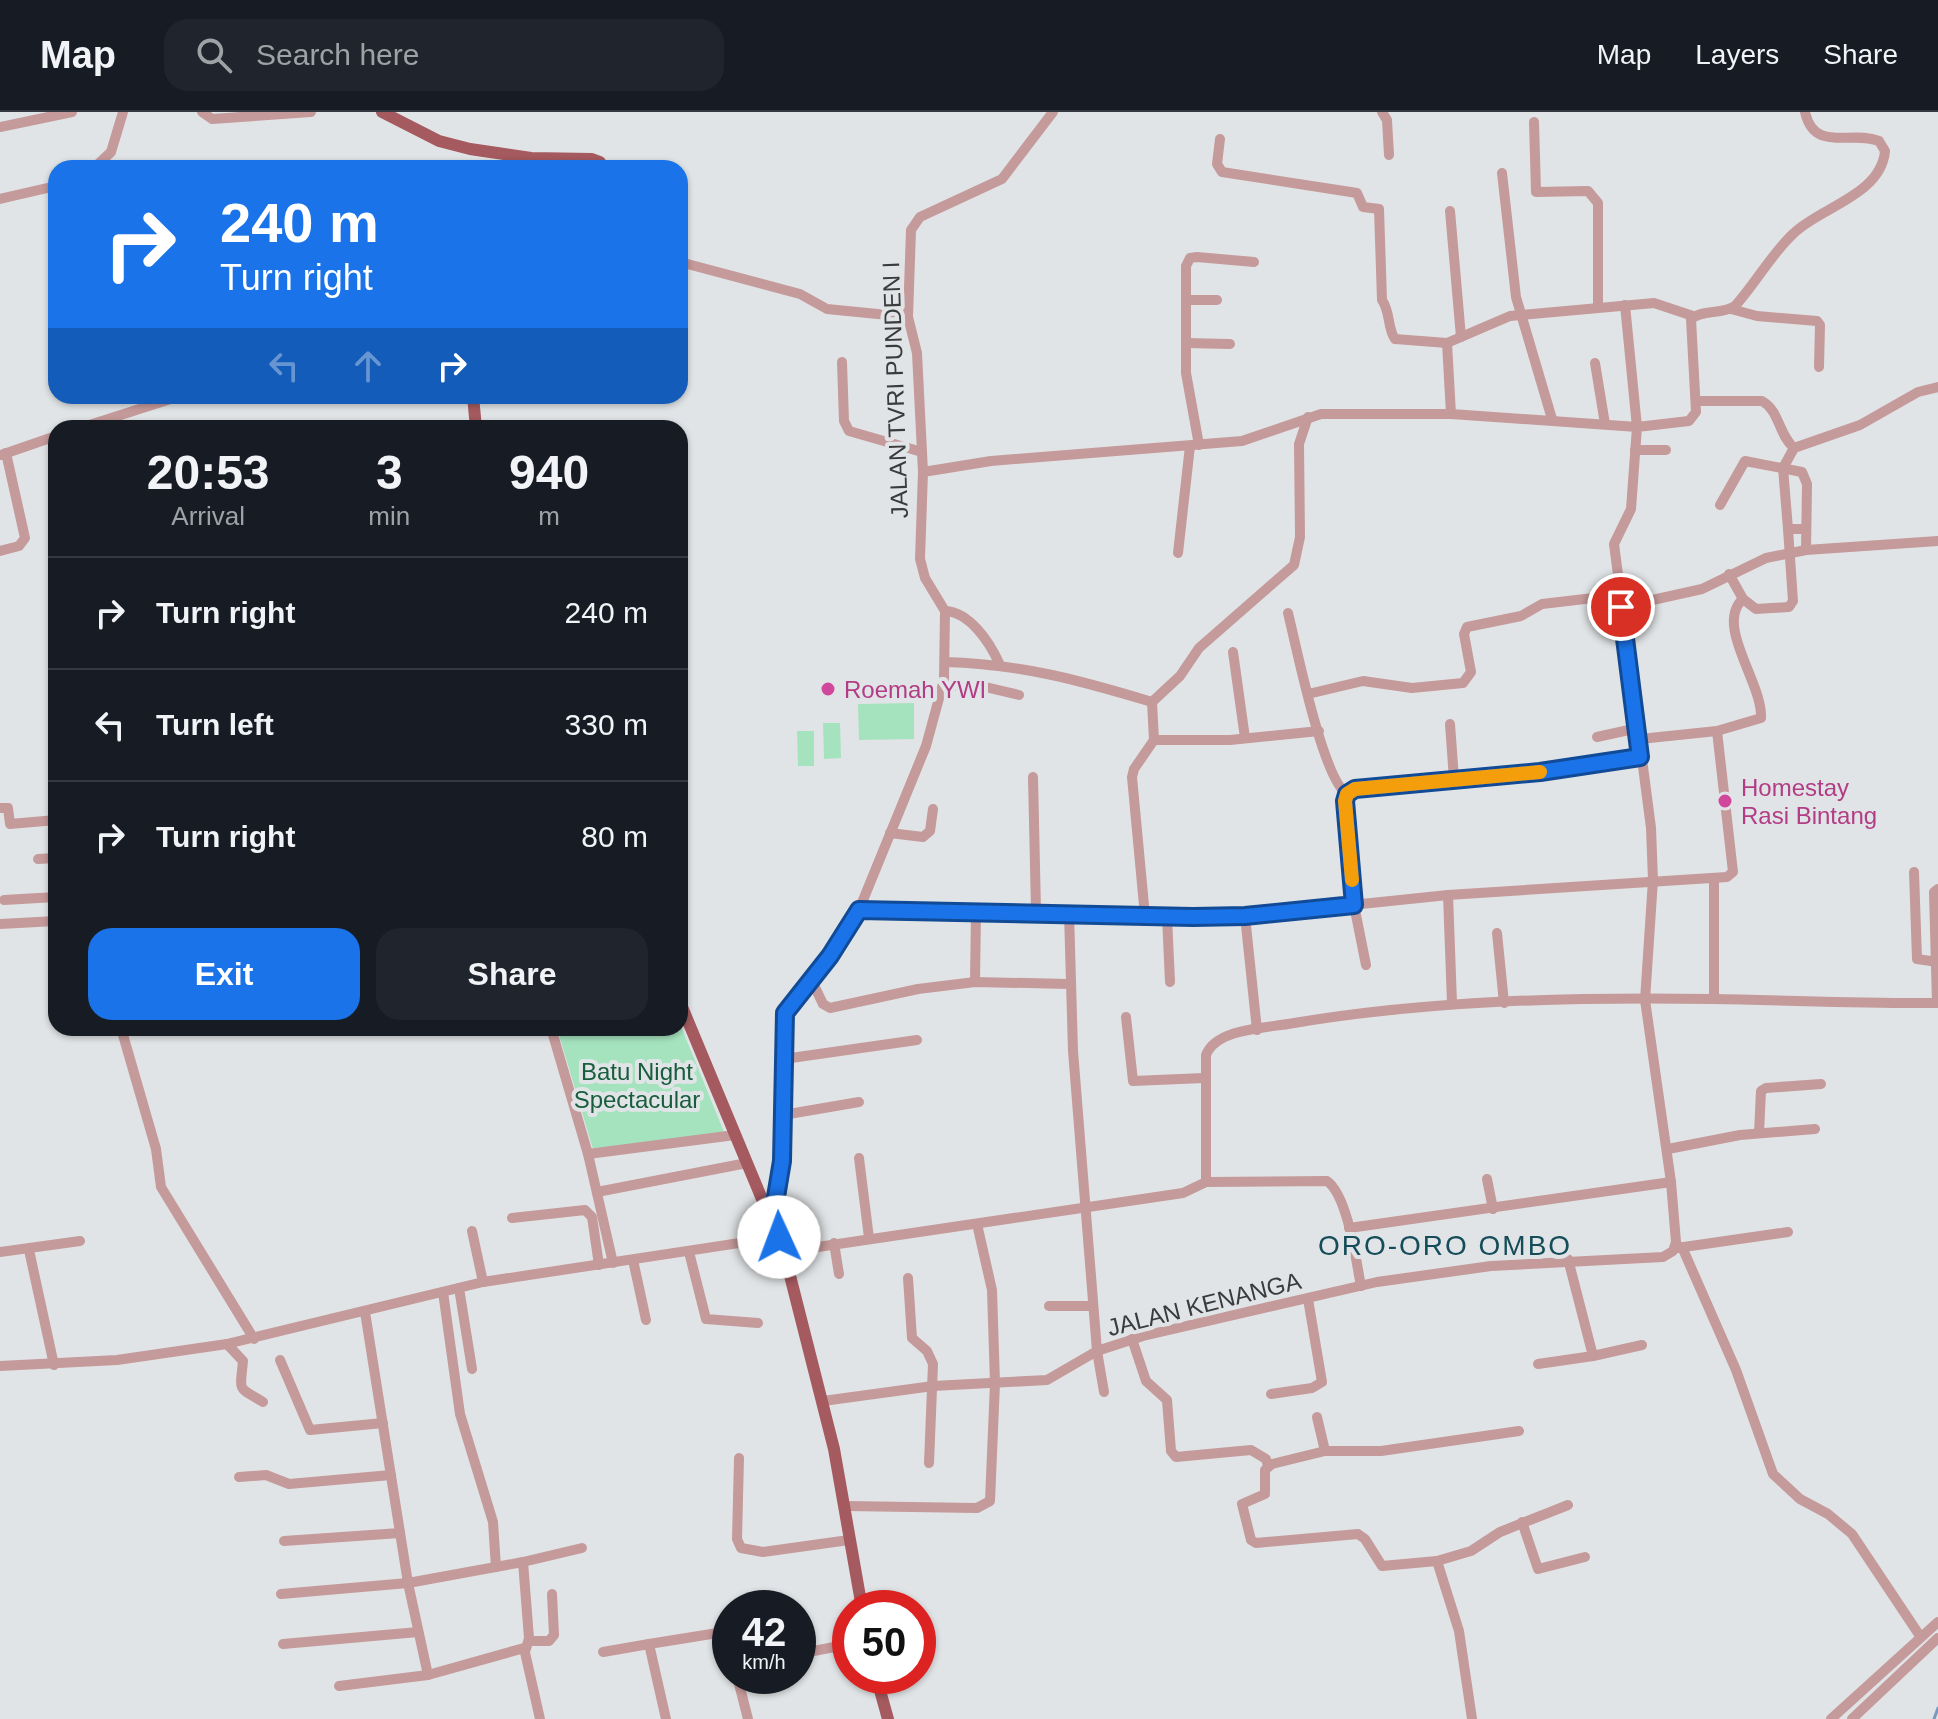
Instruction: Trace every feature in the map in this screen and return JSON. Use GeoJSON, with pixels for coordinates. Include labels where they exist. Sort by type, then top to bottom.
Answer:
{"type":"FeatureCollection","features":[{"type":"Feature","properties":{"kind":"main road"},"geometry":{"type":"LineString","coordinates":[[382,112],[457,146],[531,158],[595,160]]}},
{"type":"Feature","properties":{"kind":"main road"},"geometry":{"type":"LineString","coordinates":[[688,1021],[784,1252],[823,1401],[859,1590]]}},
{"type":"Feature","properties":{"kind":"main road"},"geometry":{"type":"LineString","coordinates":[[881,1694],[888,1719]]}},
{"type":"Feature","properties":{"kind":"street"},"geometry":{"type":"LineString","coordinates":[[0,127],[72,112]]}},
{"type":"Feature","properties":{"kind":"street"},"geometry":{"type":"LineString","coordinates":[[102,160],[111,152],[123,112]]}},
{"type":"Feature","properties":{"kind":"street"},"geometry":{"type":"LineString","coordinates":[[202,112],[212,119],[311,112]]}},
{"type":"Feature","properties":{"kind":"street","name":"JALAN TVRI PUNDEN I"},"geometry":{"type":"LineString","coordinates":[[945,611],[925,578],[920,559],[923,472],[917,353],[908,317],[909,238],[915,222],[1002,179],[1053,112]]}},
{"type":"Feature","properties":{"kind":"street"},"geometry":{"type":"LineString","coordinates":[[1382,112],[1387,120],[1389,155]]}},
{"type":"Feature","properties":{"kind":"street"},"geometry":{"type":"LineString","coordinates":[[1731,309],[1791,235],[1861,189],[1875,176],[1884,158],[1883,145],[1871,138],[1840,139],[1817,134],[1808,123],[1805,112]]}},
{"type":"Feature","properties":{"kind":"street"},"geometry":{"type":"LineString","coordinates":[[1534,122],[1536,192],[1588,191],[1598,203],[1598,307]]}},
{"type":"Feature","properties":{"kind":"street"},"geometry":{"type":"LineString","coordinates":[[1220,139],[1217,164],[1222,172],[1357,193],[1363,207],[1379,209],[1382,300],[1390,311],[1393,337],[1447,343],[1500,319],[1521,315],[1662,304],[1693,316],[1731,309],[1757,316],[1817,321],[1820,325],[1819,367]]}},
{"type":"Feature","properties":{"kind":"street"},"geometry":{"type":"LineString","coordinates":[[1502,173],[1513,276],[1521,315],[1552,419]]}},
{"type":"Feature","properties":{"kind":"street"},"geometry":{"type":"LineString","coordinates":[[0,199],[48,188]]}},
{"type":"Feature","properties":{"kind":"street"},"geometry":{"type":"LineString","coordinates":[[1450,211],[1461,337]]}},
{"type":"Feature","properties":{"kind":"street"},"geometry":{"type":"LineString","coordinates":[[1178,553],[1194,445],[1186,373],[1186,266],[1190,258],[1254,262]]}},
{"type":"Feature","properties":{"kind":"street"},"geometry":{"type":"LineString","coordinates":[[688,264],[800,294],[827,309],[908,317]]}},
{"type":"Feature","properties":{"kind":"street"},"geometry":{"type":"LineString","coordinates":[[1186,300],[1217,300]]}},
{"type":"Feature","properties":{"kind":"street"},"geometry":{"type":"LineString","coordinates":[[1625,305],[1637,427],[1631,509],[1614,544],[1651,828],[1653,880],[1645,1000],[1668,1149],[1678,1248],[1736,1370],[1773,1474],[1800,1499],[1828,1514],[1852,1534],[1920,1636]]}},
{"type":"Feature","properties":{"kind":"street"},"geometry":{"type":"LineString","coordinates":[[923,472],[991,461],[1194,445],[1265,436],[1321,414],[1451,414],[1637,427],[1689,421],[1694,416],[1696,401],[1689,324],[1693,316]]}},
{"type":"Feature","properties":{"kind":"street"},"geometry":{"type":"LineString","coordinates":[[1186,343],[1230,344]]}},
{"type":"Feature","properties":{"kind":"street"},"geometry":{"type":"LineString","coordinates":[[1447,343],[1451,414]]}},
{"type":"Feature","properties":{"kind":"street"},"geometry":{"type":"LineString","coordinates":[[842,362],[844,421],[849,431],[922,452]]}},
{"type":"Feature","properties":{"kind":"street"},"geometry":{"type":"LineString","coordinates":[[1595,363],[1605,424]]}},
{"type":"Feature","properties":{"kind":"street"},"geometry":{"type":"LineString","coordinates":[[1729,574],[1743,599],[1762,611],[1789,607],[1793,597],[1783,468],[1794,448],[1802,442],[1860,425],[1918,392],[1938,387]]}},
{"type":"Feature","properties":{"kind":"street"},"geometry":{"type":"LineString","coordinates":[[1696,401],[1762,401],[1775,413],[1780,433],[1794,448]]}},
{"type":"Feature","properties":{"kind":"street"},"geometry":{"type":"LineString","coordinates":[[105,420],[155,404]]}},
{"type":"Feature","properties":{"kind":"street"},"geometry":{"type":"LineString","coordinates":[[1152,702],[1180,676],[1199,648],[1294,565],[1300,537],[1299,444],[1308,417]]}},
{"type":"Feature","properties":{"kind":"street"},"geometry":{"type":"LineString","coordinates":[[0,551],[25,542],[14,487],[3,454],[48,439]]}},
{"type":"Feature","properties":{"kind":"street"},"geometry":{"type":"LineString","coordinates":[[1635,450],[1666,450]]}},
{"type":"Feature","properties":{"kind":"street"},"geometry":{"type":"LineString","coordinates":[[1720,505],[1745,461],[1802,472],[1805,477],[1806,550]]}},
{"type":"Feature","properties":{"kind":"street"},"geometry":{"type":"LineString","coordinates":[[0,491],[14,487]]}},
{"type":"Feature","properties":{"kind":"street"},"geometry":{"type":"LineString","coordinates":[[1788,529],[1806,529]]}},
{"type":"Feature","properties":{"kind":"street"},"geometry":{"type":"LineString","coordinates":[[1621,607],[1702,589],[1753,562],[1806,550],[1938,541]]}},
{"type":"Feature","properties":{"kind":"street"},"geometry":{"type":"LineString","coordinates":[[1308,694],[1363,681],[1412,688],[1463,683],[1471,672],[1464,634],[1467,627],[1521,616],[1542,604],[1619,595]]}},
{"type":"Feature","properties":{"kind":"street"},"geometry":{"type":"LineString","coordinates":[[1597,737],[1717,731],[1759,720],[1762,716],[1732,625],[1733,610],[1743,599]]}},
{"type":"Feature","properties":{"kind":"street"},"geometry":{"type":"LineString","coordinates":[[772,1221],[780,1184],[785,1013],[859,910],[926,746],[944,686],[945,611],[958,613],[974,628],[991,646],[999,663]]}},
{"type":"Feature","properties":{"kind":"street"},"geometry":{"type":"LineString","coordinates":[[1288,613],[1319,731],[1336,783],[1347,794],[1354,905],[1366,965]]}},
{"type":"Feature","properties":{"kind":"street"},"geometry":{"type":"LineString","coordinates":[[1233,652],[1245,738]]}},
{"type":"Feature","properties":{"kind":"street"},"geometry":{"type":"LineString","coordinates":[[945,662],[999,663],[1066,676],[1152,702]]}},
{"type":"Feature","properties":{"kind":"street"},"geometry":{"type":"LineString","coordinates":[[944,686],[981,686],[1019,695]]}},
{"type":"Feature","properties":{"kind":"street"},"geometry":{"type":"LineString","coordinates":[[1145,916],[1133,773],[1154,740],[1152,702]]}},
{"type":"Feature","properties":{"kind":"street"},"geometry":{"type":"LineString","coordinates":[[1450,724],[1454,779]]}},
{"type":"Feature","properties":{"kind":"street"},"geometry":{"type":"LineString","coordinates":[[1154,740],[1245,738],[1319,731]]}},
{"type":"Feature","properties":{"kind":"street"},"geometry":{"type":"LineString","coordinates":[[859,910],[1245,916],[1448,895],[1727,877],[1733,872],[1717,731]]}},
{"type":"Feature","properties":{"kind":"street"},"geometry":{"type":"LineString","coordinates":[[1347,794],[1360,787],[1640,757]]}},
{"type":"Feature","properties":{"kind":"street"},"geometry":{"type":"LineString","coordinates":[[1033,777],[1036,911]]}},
{"type":"Feature","properties":{"kind":"street"},"geometry":{"type":"LineString","coordinates":[[0,808],[8,808],[10,824],[48,821]]}},
{"type":"Feature","properties":{"kind":"street"},"geometry":{"type":"LineString","coordinates":[[890,833],[923,837],[930,831],[933,809]]}},
{"type":"Feature","properties":{"kind":"street"},"geometry":{"type":"LineString","coordinates":[[38,859],[48,858]]}},
{"type":"Feature","properties":{"kind":"street"},"geometry":{"type":"LineString","coordinates":[[1914,872],[1917,959],[1937,962]]}},
{"type":"Feature","properties":{"kind":"street"},"geometry":{"type":"LineString","coordinates":[[1714,878],[1714,999]]}},
{"type":"Feature","properties":{"kind":"street"},"geometry":{"type":"LineString","coordinates":[[1206,1182],[1206,1055],[1211,1045],[1231,1036],[1335,1016],[1452,1003],[1714,999],[1802,1004],[1938,1003],[1934,892],[1938,889]]}},
{"type":"Feature","properties":{"kind":"street"},"geometry":{"type":"LineString","coordinates":[[1448,895],[1452,1003]]}},
{"type":"Feature","properties":{"kind":"street"},"geometry":{"type":"LineString","coordinates":[[4,900],[48,897]]}},
{"type":"Feature","properties":{"kind":"street"},"geometry":{"type":"LineString","coordinates":[[975,982],[976,911]]}},
{"type":"Feature","properties":{"kind":"street"},"geometry":{"type":"LineString","coordinates":[[1069,913],[1069,984],[1093,1306],[1104,1392]]}},
{"type":"Feature","properties":{"kind":"street"},"geometry":{"type":"LineString","coordinates":[[1245,916],[1257,1030]]}},
{"type":"Feature","properties":{"kind":"street"},"geometry":{"type":"LineString","coordinates":[[1167,917],[1170,982]]}},
{"type":"Feature","properties":{"kind":"street"},"geometry":{"type":"LineString","coordinates":[[0,924],[48,921]]}},
{"type":"Feature","properties":{"kind":"street"},"geometry":{"type":"LineString","coordinates":[[1497,933],[1504,1003]]}},
{"type":"Feature","properties":{"kind":"street"},"geometry":{"type":"LineString","coordinates":[[811,979],[823,1004],[830,1008],[918,989],[975,982],[1069,984]]}},
{"type":"Feature","properties":{"kind":"street"},"geometry":{"type":"LineString","coordinates":[[1126,1017],[1133,1081],[1204,1078]]}},
{"type":"Feature","properties":{"kind":"street"},"geometry":{"type":"LineString","coordinates":[[123,1036],[156,1149],[161,1187],[254,1339]]}},
{"type":"Feature","properties":{"kind":"street"},"geometry":{"type":"LineString","coordinates":[[553,1036],[588,1154],[613,1263]]}},
{"type":"Feature","properties":{"kind":"street"},"geometry":{"type":"LineString","coordinates":[[784,1059],[917,1040]]}},
{"type":"Feature","properties":{"kind":"street"},"geometry":{"type":"LineString","coordinates":[[1759,1133],[1760,1098],[1766,1088],[1821,1084]]}},
{"type":"Feature","properties":{"kind":"street"},"geometry":{"type":"LineString","coordinates":[[783,1115],[859,1102]]}},
{"type":"Feature","properties":{"kind":"street"},"geometry":{"type":"LineString","coordinates":[[1668,1149],[1759,1133],[1815,1129]]}},
{"type":"Feature","properties":{"kind":"street"},"geometry":{"type":"LineString","coordinates":[[588,1154],[735,1135]]}},
{"type":"Feature","properties":{"kind":"street"},"geometry":{"type":"LineString","coordinates":[[859,1158],[869,1238]]}},
{"type":"Feature","properties":{"kind":"street"},"geometry":{"type":"LineString","coordinates":[[597,1192],[747,1163]]}},
{"type":"Feature","properties":{"kind":"street"},"geometry":{"type":"LineString","coordinates":[[1487,1179],[1493,1209]]}},
{"type":"Feature","properties":{"kind":"street"},"geometry":{"type":"LineString","coordinates":[[784,1252],[1183,1193],[1206,1182],[1327,1181],[1334,1187],[1349,1228],[1361,1286]]}},
{"type":"Feature","properties":{"kind":"street"},"geometry":{"type":"LineString","coordinates":[[1349,1228],[1398,1218],[1493,1209],[1671,1182]]}},
{"type":"Feature","properties":{"kind":"street"},"geometry":{"type":"LineString","coordinates":[[758,1188],[780,1184]]}},
{"type":"Feature","properties":{"kind":"street"},"geometry":{"type":"LineString","coordinates":[[512,1218],[585,1210],[592,1217],[599,1265]]}},
{"type":"Feature","properties":{"kind":"street"},"geometry":{"type":"LineString","coordinates":[[845,1506],[977,1508],[987,1505],[992,1495],[995,1383],[991,1280],[977,1224]]}},
{"type":"Feature","properties":{"kind":"street"},"geometry":{"type":"LineString","coordinates":[[472,1231],[483,1282]]}},
{"type":"Feature","properties":{"kind":"street","name":"JALAN KENANGA"},"geometry":{"type":"LineString","coordinates":[[823,1401],[933,1386],[1047,1380],[1064,1374],[1097,1351],[1132,1339],[1361,1286],[1491,1266],[1568,1259],[1663,1257],[1678,1248],[1788,1232]]}},
{"type":"Feature","properties":{"kind":"street"},"geometry":{"type":"LineString","coordinates":[[0,1366],[54,1365],[227,1344],[483,1282],[779,1237]]}},
{"type":"Feature","properties":{"kind":"street"},"geometry":{"type":"LineString","coordinates":[[0,1252],[80,1241]]}},
{"type":"Feature","properties":{"kind":"street"},"geometry":{"type":"LineString","coordinates":[[834,1243],[839,1274]]}},
{"type":"Feature","properties":{"kind":"street"},"geometry":{"type":"LineString","coordinates":[[29,1250],[54,1365]]}},
{"type":"Feature","properties":{"kind":"street"},"geometry":{"type":"LineString","coordinates":[[689,1252],[706,1319],[758,1323]]}},
{"type":"Feature","properties":{"kind":"street"},"geometry":{"type":"LineString","coordinates":[[1568,1259],[1593,1356]]}},
{"type":"Feature","properties":{"kind":"street"},"geometry":{"type":"LineString","coordinates":[[633,1260],[646,1320]]}},
{"type":"Feature","properties":{"kind":"street"},"geometry":{"type":"LineString","coordinates":[[908,1278],[912,1338],[931,1356],[933,1386],[929,1463]]}},
{"type":"Feature","properties":{"kind":"street"},"geometry":{"type":"LineString","coordinates":[[459,1288],[472,1369]]}},
{"type":"Feature","properties":{"kind":"street"},"geometry":{"type":"LineString","coordinates":[[443,1292],[460,1414],[493,1522],[496,1567]]}},
{"type":"Feature","properties":{"kind":"street"},"geometry":{"type":"LineString","coordinates":[[1271,1394],[1312,1388],[1322,1382],[1308,1299]]}},
{"type":"Feature","properties":{"kind":"street"},"geometry":{"type":"LineString","coordinates":[[1049,1306],[1093,1306]]}},
{"type":"Feature","properties":{"kind":"street"},"geometry":{"type":"LineString","coordinates":[[365,1312],[408,1583],[428,1675]]}},
{"type":"Feature","properties":{"kind":"street"},"geometry":{"type":"LineString","coordinates":[[1132,1339],[1146,1381],[1167,1400],[1171,1451],[1176,1457],[1251,1450],[1266,1459],[1265,1494],[1242,1504],[1251,1540],[1256,1543],[1322,1539],[1354,1533],[1365,1539],[1382,1566],[1437,1561],[1471,1551],[1500,1532],[1568,1505]]}},
{"type":"Feature","properties":{"kind":"street"},"geometry":{"type":"LineString","coordinates":[[227,1344],[243,1361],[240,1388],[243,1393],[263,1402]]}},
{"type":"Feature","properties":{"kind":"street"},"geometry":{"type":"LineString","coordinates":[[1538,1364],[1642,1345]]}},
{"type":"Feature","properties":{"kind":"street"},"geometry":{"type":"LineString","coordinates":[[280,1360],[310,1430],[383,1423]]}},
{"type":"Feature","properties":{"kind":"street"},"geometry":{"type":"LineString","coordinates":[[1317,1417],[1325,1451]]}},
{"type":"Feature","properties":{"kind":"street"},"geometry":{"type":"LineString","coordinates":[[1268,1466],[1325,1451],[1381,1451],[1519,1431]]}},
{"type":"Feature","properties":{"kind":"street"},"geometry":{"type":"LineString","coordinates":[[739,1458],[737,1539],[741,1548],[763,1552],[849,1540]]}},
{"type":"Feature","properties":{"kind":"street"},"geometry":{"type":"LineString","coordinates":[[239,1477],[266,1475],[289,1484],[391,1475]]}},
{"type":"Feature","properties":{"kind":"street"},"geometry":{"type":"LineString","coordinates":[[1522,1522],[1538,1569],[1585,1557]]}},
{"type":"Feature","properties":{"kind":"street"},"geometry":{"type":"LineString","coordinates":[[284,1541],[400,1533]]}},
{"type":"Feature","properties":{"kind":"street"},"geometry":{"type":"LineString","coordinates":[[281,1594],[408,1583],[582,1548]]}},
{"type":"Feature","properties":{"kind":"street"},"geometry":{"type":"LineString","coordinates":[[1437,1561],[1459,1631],[1472,1719]]}},
{"type":"Feature","properties":{"kind":"street"},"geometry":{"type":"LineString","coordinates":[[523,1562],[527,1645],[540,1719]]}},
{"type":"Feature","properties":{"kind":"street"},"geometry":{"type":"LineString","coordinates":[[339,1686],[428,1675],[545,1642],[554,1635],[552,1594]]}},
{"type":"Feature","properties":{"kind":"street"},"geometry":{"type":"LineString","coordinates":[[1831,1719],[1938,1622]]}},
{"type":"Feature","properties":{"kind":"street"},"geometry":{"type":"LineString","coordinates":[[283,1644],[418,1632]]}},
{"type":"Feature","properties":{"kind":"street"},"geometry":{"type":"LineString","coordinates":[[603,1652],[712,1634]]}},
{"type":"Feature","properties":{"kind":"street"},"geometry":{"type":"LineString","coordinates":[[1852,1719],[1938,1638]]}},
{"type":"Feature","properties":{"kind":"street"},"geometry":{"type":"LineString","coordinates":[[649,1644],[666,1719]]}},
{"type":"Feature","properties":{"kind":"street"},"geometry":{"type":"LineString","coordinates":[[742,1694],[748,1719]]}},
{"type":"Feature","properties":{"kind":"green space"},"geometry":{"type":"Polygon","coordinates":[[[914,703],[914,739],[859,740],[858,704],[914,703]]]}},
{"type":"Feature","properties":{"kind":"green space"},"geometry":{"type":"Polygon","coordinates":[[[823,723],[840,723],[841,758],[824,759],[823,723]]]}},
{"type":"Feature","properties":{"kind":"green space"},"geometry":{"type":"Polygon","coordinates":[[[797,731],[814,731],[814,766],[798,766],[797,731]]]}},
{"type":"Feature","properties":{"kind":"green space","name":"Batu Night Spectacular"},"geometry":{"type":"Polygon","coordinates":[[[559,1036],[685,1036],[724,1132],[593,1149],[559,1036]]]}},
{"type":"Feature","properties":{"kind":"waterway"},"geometry":{"type":"LineString","coordinates":[[1934,1719],[1938,1708]]}},
{"type":"Feature","properties":{"kind":"slow traffic"},"geometry":{"type":"LineString","coordinates":[[1352,880],[1345,801],[1347,794],[1355,789],[1540,772]]}},
{"type":"Feature","properties":{"kind":"place","name":"Roemah YWI"},"geometry":{"type":"Point","coordinates":[828,689]}},
{"type":"Feature","properties":{"kind":"place","name":"Homestay Rasi Bintang"},"geometry":{"type":"Point","coordinates":[1725,801]}},
{"type":"Feature","properties":{"kind":"district","name":"ORO-ORO OMBO"},"geometry":{"type":"Point","coordinates":[1445,1245]}},
{"type":"Feature","properties":{"kind":"route"},"geometry":{"type":"LineString","coordinates":[[779,1237],[772,1221],[782,1161],[785,1013],[798,992],[830,956],[859,910],[1036,911],[1193,917],[1245,916],[1354,905],[1345,801],[1347,794],[1355,789],[1540,772],[1640,757],[1621,607]]}}]}
